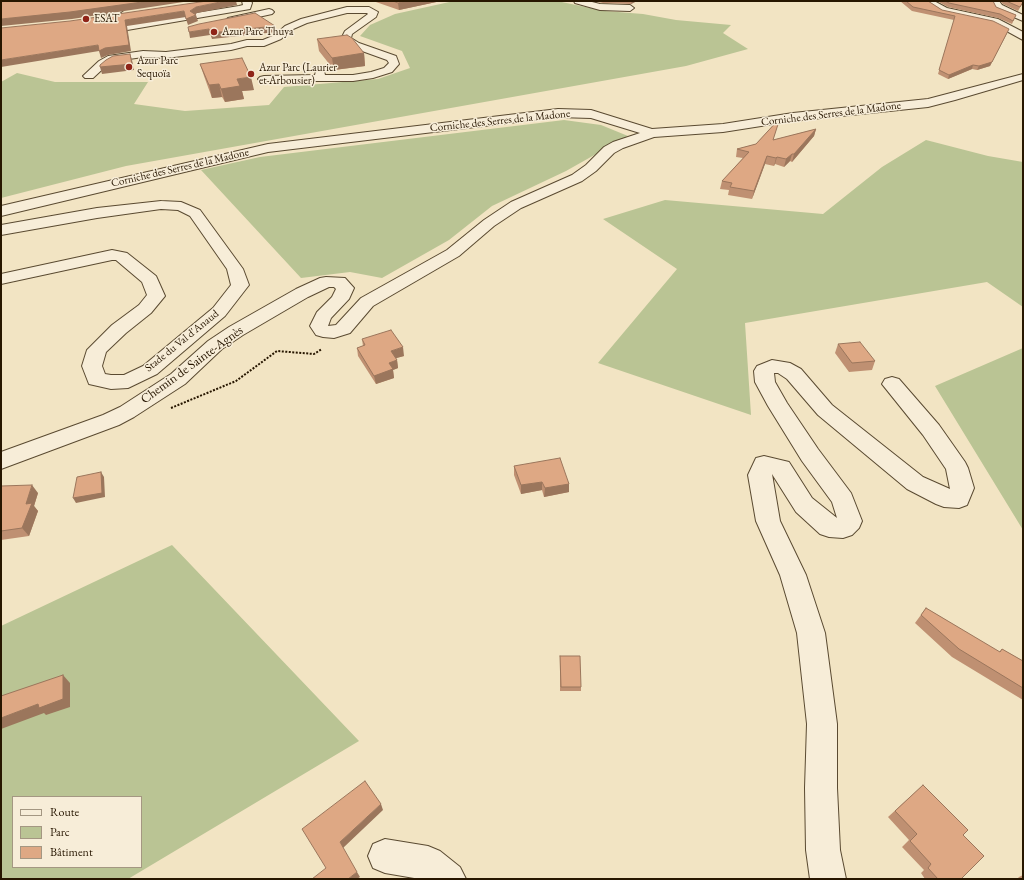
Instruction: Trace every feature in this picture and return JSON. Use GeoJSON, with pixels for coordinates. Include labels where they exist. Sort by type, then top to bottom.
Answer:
{"type":"FeatureCollection","features":[{"type":"Feature","properties":{"kind":"street"},"geometry":{"type":"LineString","coordinates":[[130,15],[104,19],[122,7],[137,1]]}},
{"type":"Feature","properties":{"kind":"street"},"geometry":{"type":"LineString","coordinates":[[90,34],[240,9],[247,7],[248,3],[246,1]]}},
{"type":"Feature","properties":{"kind":"street"},"geometry":{"type":"LineString","coordinates":[[578,1],[600,7],[630,8]]}},
{"type":"Feature","properties":{"kind":"street"},"geometry":{"type":"LineString","coordinates":[[928,1],[936,7],[944,10],[995,21],[1012,29],[1023,37]]}},
{"type":"Feature","properties":{"kind":"street"},"geometry":{"type":"LineString","coordinates":[[995,1],[998,7],[1023,18]]}},
{"type":"Feature","properties":{"kind":"street"},"geometry":{"type":"LineString","coordinates":[[198,26],[270,7],[264,29],[247,44]]}},
{"type":"Feature","properties":{"kind":"street"},"geometry":{"type":"LineString","coordinates":[[89,76],[103,63],[112,58],[144,54],[166,55],[256,44],[278,37],[295,24],[347,10],[361,9],[373,12],[373,15],[348,33],[346,38],[355,45],[392,58],[394,64],[388,70],[373,75],[353,78],[320,76],[264,79]]}},
{"type":"Feature","properties":{"kind":"street","name":"Corniche des Serres de la Madone"},"geometry":{"type":"LineString","coordinates":[[1,211],[268,148],[550,114],[591,114],[651,133],[723,128],[793,117],[928,103],[1023,77]]}},
{"type":"Feature","properties":{"kind":"street"},"geometry":{"type":"LineString","coordinates":[[343,329],[367,302],[452,253],[488,223],[516,205],[577,178],[591,168],[609,150],[651,133]]}},
{"type":"Feature","properties":{"kind":"street","name":"Stade du Val d'Anaud"},"geometry":{"type":"LineString","coordinates":[[1,230],[97,213],[160,205],[181,206],[195,213],[235,269],[240,285],[219,312],[150,370],[128,381],[111,382],[96,379],[92,366],[97,350],[119,329],[145,309],[156,296],[150,280],[121,256],[112,255],[1,279]]}},
{"type":"Feature","properties":{"kind":"street","name":"Chemin de Sainte-Agnès"},"geometry":{"type":"LineString","coordinates":[[1,462],[111,420],[127,412],[178,378],[215,346],[236,331],[302,293],[326,282],[339,282],[346,288],[340,299],[323,316],[319,326],[323,331],[334,332],[343,329]]}},
{"type":"Feature","properties":{"kind":"street"},"geometry":{"type":"LineString","coordinates":[[828,879],[822,850],[822,724],[811,633],[793,575],[768,521],[760,475],[764,464],[781,468],[804,505],[829,527],[843,528],[850,521],[843,499],[810,454],[778,406],[765,382],[764,371],[772,366],[783,367],[794,374],[825,410],[914,483],[944,498],[959,499],[962,488],[957,468],[931,430],[892,384]]}},
{"type":"Feature","properties":{"kind":"street"},"geometry":{"type":"LineString","coordinates":[[385,856],[428,864],[448,879]]}},
{"type":"Feature","properties":{"kind":"path"},"geometry":{"type":"LineString","coordinates":[[171,409],[236,381],[277,351],[314,354],[334,342],[343,329]]}},
{"type":"Feature","properties":{"kind":"green space"},"geometry":{"type":"Polygon","coordinates":[[[454,1],[557,1],[605,11],[643,14],[676,20],[731,25],[723,33],[748,49],[686,66],[126,166],[1,198],[1,82],[17,73],[55,82],[148,82],[134,104],[185,111],[269,105],[284,87],[378,79],[410,68],[402,51],[360,36],[370,25],[395,14],[454,1]]]}},
{"type":"Feature","properties":{"kind":"green space"},"geometry":{"type":"Polygon","coordinates":[[[564,120],[601,125],[628,136],[566,171],[492,206],[449,240],[382,278],[350,272],[301,278],[201,170],[260,157],[564,120]]]}},
{"type":"Feature","properties":{"kind":"green space"},"geometry":{"type":"Polygon","coordinates":[[[926,140],[988,156],[1023,162],[1023,307],[987,282],[745,323],[751,415],[598,363],[677,269],[603,219],[665,200],[823,214],[882,167],[926,140]]]}},
{"type":"Feature","properties":{"kind":"green space"},"geometry":{"type":"Polygon","coordinates":[[[1023,348],[1023,530],[935,386],[1023,348]]]}},
{"type":"Feature","properties":{"kind":"green space"},"geometry":{"type":"Polygon","coordinates":[[[172,545],[359,741],[128,879],[1,879],[1,626],[172,545]]]}},
{"type":"Feature","properties":{"kind":"building"},"geometry":{"type":"Polygon","coordinates":[[[1,1],[149,1],[70,12],[1,19],[1,1]]]}},
{"type":"Feature","properties":{"kind":"building"},"geometry":{"type":"Polygon","coordinates":[[[207,1],[225,1],[196,7],[190,11],[196,15],[186,19],[184,11],[125,20],[129,45],[105,48],[99,51],[98,45],[1,60],[1,28],[70,21],[207,1]]]}},
{"type":"Feature","properties":{"kind":"building"},"geometry":{"type":"Polygon","coordinates":[[[393,1],[406,1],[398,3],[393,1]]]}},
{"type":"Feature","properties":{"kind":"building"},"geometry":{"type":"Polygon","coordinates":[[[906,1],[928,1],[942,10],[993,21],[1009,29],[992,62],[979,66],[973,65],[949,75],[939,70],[955,16],[913,7],[906,1]]]}},
{"type":"Feature","properties":{"kind":"building"},"geometry":{"type":"Polygon","coordinates":[[[945,1],[993,1],[996,7],[1016,15],[1013,21],[1000,14],[945,1]]]}},
{"type":"Feature","properties":{"kind":"building"},"geometry":{"type":"Polygon","coordinates":[[[1006,1],[1020,1],[1023,2],[1020,7],[1006,1]]]}},
{"type":"Feature","properties":{"kind":"building"},"geometry":{"type":"Polygon","coordinates":[[[255,13],[275,26],[210,33],[209,29],[189,32],[188,27],[255,13]]]}},
{"type":"Feature","properties":{"kind":"building"},"geometry":{"type":"Polygon","coordinates":[[[347,35],[352,38],[364,53],[332,58],[317,39],[347,35]]]}},
{"type":"Feature","properties":{"kind":"building"},"geometry":{"type":"Polygon","coordinates":[[[130,54],[132,64],[100,67],[100,65],[113,56],[130,54]]]}},
{"type":"Feature","properties":{"kind":"building"},"geometry":{"type":"Polygon","coordinates":[[[242,58],[251,77],[237,79],[240,86],[221,89],[219,84],[209,85],[200,64],[242,58]]]}},
{"type":"Feature","properties":{"kind":"building"},"geometry":{"type":"Polygon","coordinates":[[[780,118],[773,140],[816,129],[794,154],[786,159],[767,156],[754,191],[730,187],[732,183],[722,181],[749,152],[737,149],[756,144],[780,118]]]}},
{"type":"Feature","properties":{"kind":"building"},"geometry":{"type":"Polygon","coordinates":[[[391,330],[403,347],[391,351],[397,360],[389,363],[393,369],[374,376],[357,348],[365,345],[362,339],[391,330]]]}},
{"type":"Feature","properties":{"kind":"building"},"geometry":{"type":"Polygon","coordinates":[[[860,342],[875,361],[852,363],[838,344],[860,342]]]}},
{"type":"Feature","properties":{"kind":"building"},"geometry":{"type":"Polygon","coordinates":[[[560,458],[569,484],[545,488],[542,482],[521,485],[514,466],[560,458]]]}},
{"type":"Feature","properties":{"kind":"building"},"geometry":{"type":"Polygon","coordinates":[[[101,472],[102,493],[73,498],[77,477],[101,472]]]}},
{"type":"Feature","properties":{"kind":"building"},"geometry":{"type":"Polygon","coordinates":[[[32,485],[26,504],[32,503],[22,528],[1,531],[1,486],[32,485]]]}},
{"type":"Feature","properties":{"kind":"building"},"geometry":{"type":"Polygon","coordinates":[[[926,608],[1000,652],[1002,649],[1023,661],[1023,688],[959,649],[921,615],[926,608]]]}},
{"type":"Feature","properties":{"kind":"building"},"geometry":{"type":"Polygon","coordinates":[[[560,656],[580,656],[581,687],[561,687],[560,656]]]}},
{"type":"Feature","properties":{"kind":"building"},"geometry":{"type":"Polygon","coordinates":[[[63,675],[63,699],[39,708],[38,704],[1,718],[1,696],[63,675]]]}},
{"type":"Feature","properties":{"kind":"building"},"geometry":{"type":"Polygon","coordinates":[[[365,781],[381,804],[340,842],[357,872],[348,879],[312,879],[326,868],[302,829],[365,781]]]}},
{"type":"Feature","properties":{"kind":"building"},"geometry":{"type":"Polygon","coordinates":[[[923,785],[968,830],[963,835],[984,856],[961,879],[938,879],[928,868],[931,864],[910,841],[917,834],[895,811],[923,785]]]}},
{"type":"Feature","properties":{"kind":"place","name":"ESAT"},"geometry":{"type":"Point","coordinates":[86,19]}},
{"type":"Feature","properties":{"kind":"place","name":"Azur Parc Thuya"},"geometry":{"type":"Point","coordinates":[214,32]}},
{"type":"Feature","properties":{"kind":"place","name":"Azur Parc Sequoïa"},"geometry":{"type":"Point","coordinates":[129,67]}},
{"type":"Feature","properties":{"kind":"place","name":"Azur Parc (Laurier et Arbousier)"},"geometry":{"type":"Point","coordinates":[251,74]}}]}
